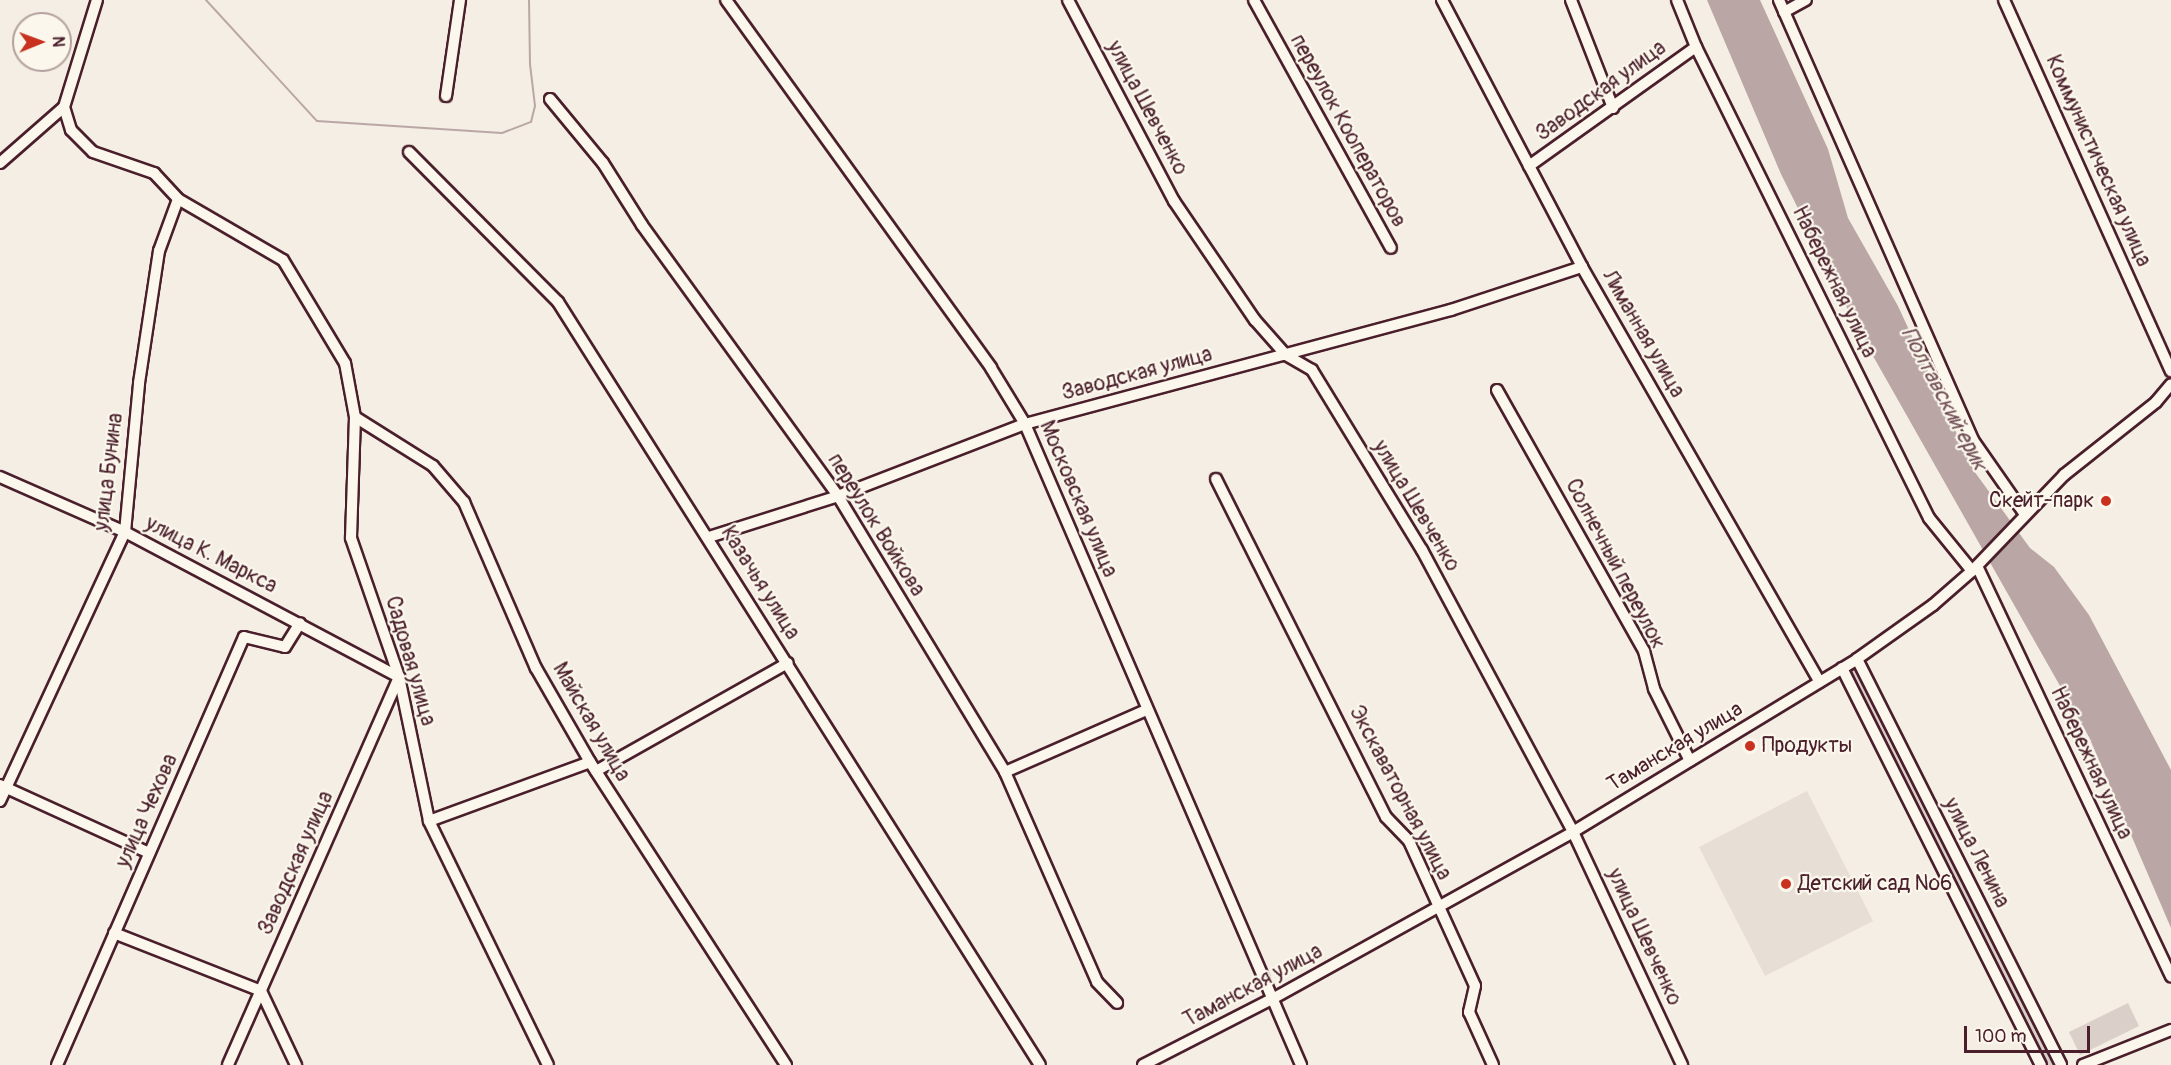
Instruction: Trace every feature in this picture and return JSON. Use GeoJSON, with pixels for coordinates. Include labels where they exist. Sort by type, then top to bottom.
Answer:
{"type":"FeatureCollection","features":[{"type":"Feature","properties":{"kind":"street"},"geometry":{"type":"LineString","coordinates":[[0,163],[64,107],[97,0]]}},
{"type":"Feature","properties":{"kind":"street"},"geometry":{"type":"LineString","coordinates":[[446,96],[460,0]]}},
{"type":"Feature","properties":{"kind":"street","name":"Московская улица"},"geometry":{"type":"LineString","coordinates":[[726,0],[991,368],[1025,424],[1146,710],[1274,998],[1300,1065]]}},
{"type":"Feature","properties":{"kind":"street","name":"улица Шевченко"},"geometry":{"type":"LineString","coordinates":[[1068,0],[1174,201],[1254,320],[1286,355],[1312,370],[1422,550],[1573,832],[1682,1065]]}},
{"type":"Feature","properties":{"kind":"street","name":"переулок Кооператоров"},"geometry":{"type":"LineString","coordinates":[[1254,0],[1390,248]]}},
{"type":"Feature","properties":{"kind":"street","name":"Лиманная улица"},"geometry":{"type":"LineString","coordinates":[[1442,0],[1582,267],[1820,682]]}},
{"type":"Feature","properties":{"kind":"street"},"geometry":{"type":"LineString","coordinates":[[1570,0],[1613,108]]}},
{"type":"Feature","properties":{"kind":"street","name":"Набережная улица"},"geometry":{"type":"LineString","coordinates":[[1677,0],[1696,47],[1929,518],[1974,568],[2171,976]]}},
{"type":"Feature","properties":{"kind":"street"},"geometry":{"type":"LineString","coordinates":[[1779,0],[1973,440],[2024,513]]}},
{"type":"Feature","properties":{"kind":"street"},"geometry":{"type":"LineString","coordinates":[[1784,12],[1806,0]]}},
{"type":"Feature","properties":{"kind":"street","name":"Коммунистическая улица"},"geometry":{"type":"LineString","coordinates":[[2004,0],[2171,371]]}},
{"type":"Feature","properties":{"kind":"street","name":"Заводская улица"},"geometry":{"type":"LineString","coordinates":[[1529,166],[1696,47]]}},
{"type":"Feature","properties":{"kind":"street","name":"переулок Войкова"},"geometry":{"type":"LineString","coordinates":[[550,99],[603,163],[642,225],[838,495],[1005,772],[1097,982],[1117,1003]]}},
{"type":"Feature","properties":{"kind":"street"},"geometry":{"type":"LineString","coordinates":[[64,107],[71,130],[93,152],[154,172],[178,199]]}},
{"type":"Feature","properties":{"kind":"street","name":"Казачья улица"},"geometry":{"type":"LineString","coordinates":[[409,152],[558,302],[709,537],[1040,1065]]}},
{"type":"Feature","properties":{"kind":"street","name":"Садовая улица"},"geometry":{"type":"LineString","coordinates":[[178,199],[283,260],[345,363],[355,417],[351,538],[399,677],[429,821],[549,1065]]}},
{"type":"Feature","properties":{"kind":"street","name":"улица Бунина"},"geometry":{"type":"LineString","coordinates":[[0,801],[3,786],[125,532],[140,383],[159,251],[178,199]]}},
{"type":"Feature","properties":{"kind":"street","name":"Заводская улица"},"geometry":{"type":"LineString","coordinates":[[709,537],[838,495],[1025,424],[1451,310],[1582,267]]}},
{"type":"Feature","properties":{"kind":"street","name":"Таманская улица"},"geometry":{"type":"LineString","coordinates":[[1143,1065],[1274,998],[1573,832],[1857,659],[1933,605],[1974,568],[2024,513],[2064,475],[2156,402],[2171,384]]}},
{"type":"Feature","properties":{"kind":"street","name":"Солнечный переулок"},"geometry":{"type":"LineString","coordinates":[[1497,390],[1644,651],[1654,689],[1690,761]]}},
{"type":"Feature","properties":{"kind":"street","name":"Майская улица"},"geometry":{"type":"LineString","coordinates":[[355,417],[433,466],[464,502],[536,668],[593,766],[786,1065]]}},
{"type":"Feature","properties":{"kind":"street","name":"улица К. Маркса"},"geometry":{"type":"LineString","coordinates":[[0,477],[125,532],[300,622],[399,677]]}},
{"type":"Feature","properties":{"kind":"street","name":"Экскаваторная улица"},"geometry":{"type":"LineString","coordinates":[[1216,479],[1386,817],[1409,841],[1475,986],[1469,1011],[1493,1065]]}},
{"type":"Feature","properties":{"kind":"street","name":"улица Чехова"},"geometry":{"type":"LineString","coordinates":[[57,1065],[244,637],[285,647],[300,622]]}},
{"type":"Feature","properties":{"kind":"street","name":"улица Ленина"},"geometry":{"type":"LineString","coordinates":[[1857,659],[2061,1065]]}},
{"type":"Feature","properties":{"kind":"street"},"geometry":{"type":"LineString","coordinates":[[429,821],[593,766],[788,663]]}},
{"type":"Feature","properties":{"kind":"street","name":"улица Ленина"},"geometry":{"type":"LineString","coordinates":[[1842,668],[2041,1065]]}},
{"type":"Feature","properties":{"kind":"street","name":"Заводская улица"},"geometry":{"type":"LineString","coordinates":[[228,1065],[399,677]]}},
{"type":"Feature","properties":{"kind":"street"},"geometry":{"type":"LineString","coordinates":[[1005,772],[1146,710]]}},
{"type":"Feature","properties":{"kind":"street"},"geometry":{"type":"LineString","coordinates":[[3,786],[149,853]]}},
{"type":"Feature","properties":{"kind":"street"},"geometry":{"type":"LineString","coordinates":[[114,933],[261,990],[296,1065]]}},
{"type":"Feature","properties":{"kind":"street"},"geometry":{"type":"LineString","coordinates":[[2084,1065],[2171,1029]]}},
{"type":"Feature","properties":{"kind":"shaded area"},"geometry":{"type":"Polygon","coordinates":[[[1707,0],[1760,0],[1828,149],[1848,218],[1898,306],[1974,471],[2030,548],[2054,567],[2089,615],[2171,770],[2171,928],[2089,737],[1856,326],[1781,174],[1707,0]]]}},
{"type":"Feature","properties":{"kind":"shaded area"},"geometry":{"type":"Polygon","coordinates":[[[1856,661],[2060,1065],[2038,1065],[1845,669],[1856,661]]]}},
{"type":"Feature","properties":{"kind":"shaded area","name":"Детский сад №6"},"geometry":{"type":"Polygon","coordinates":[[[1807,791],[1873,921],[1765,976],[1699,847],[1807,791]]]}},
{"type":"Feature","properties":{"kind":"shaded area"},"geometry":{"type":"Polygon","coordinates":[[[2128,1003],[2139,1026],[2080,1055],[2069,1032],[2128,1003]]]}},
{"type":"Feature","properties":{"kind":"waterway"},"geometry":{"type":"LineString","coordinates":[[206,0],[317,121],[502,133],[531,122],[535,106],[530,64],[529,0]]}},
{"type":"Feature","properties":{"kind":"place","name":"Скейт-парк"},"geometry":{"type":"Point","coordinates":[2106,501]}},
{"type":"Feature","properties":{"kind":"place","name":"Продукты"},"geometry":{"type":"Point","coordinates":[1750,746]}},
{"type":"Feature","properties":{"kind":"place","name":"Детский сад №6"},"geometry":{"type":"Point","coordinates":[1786,884]}},
{"type":"Feature","properties":{"kind":"water label","name":"Полтавский ерик"},"geometry":{"type":"Point","coordinates":[1944,399]}}]}
